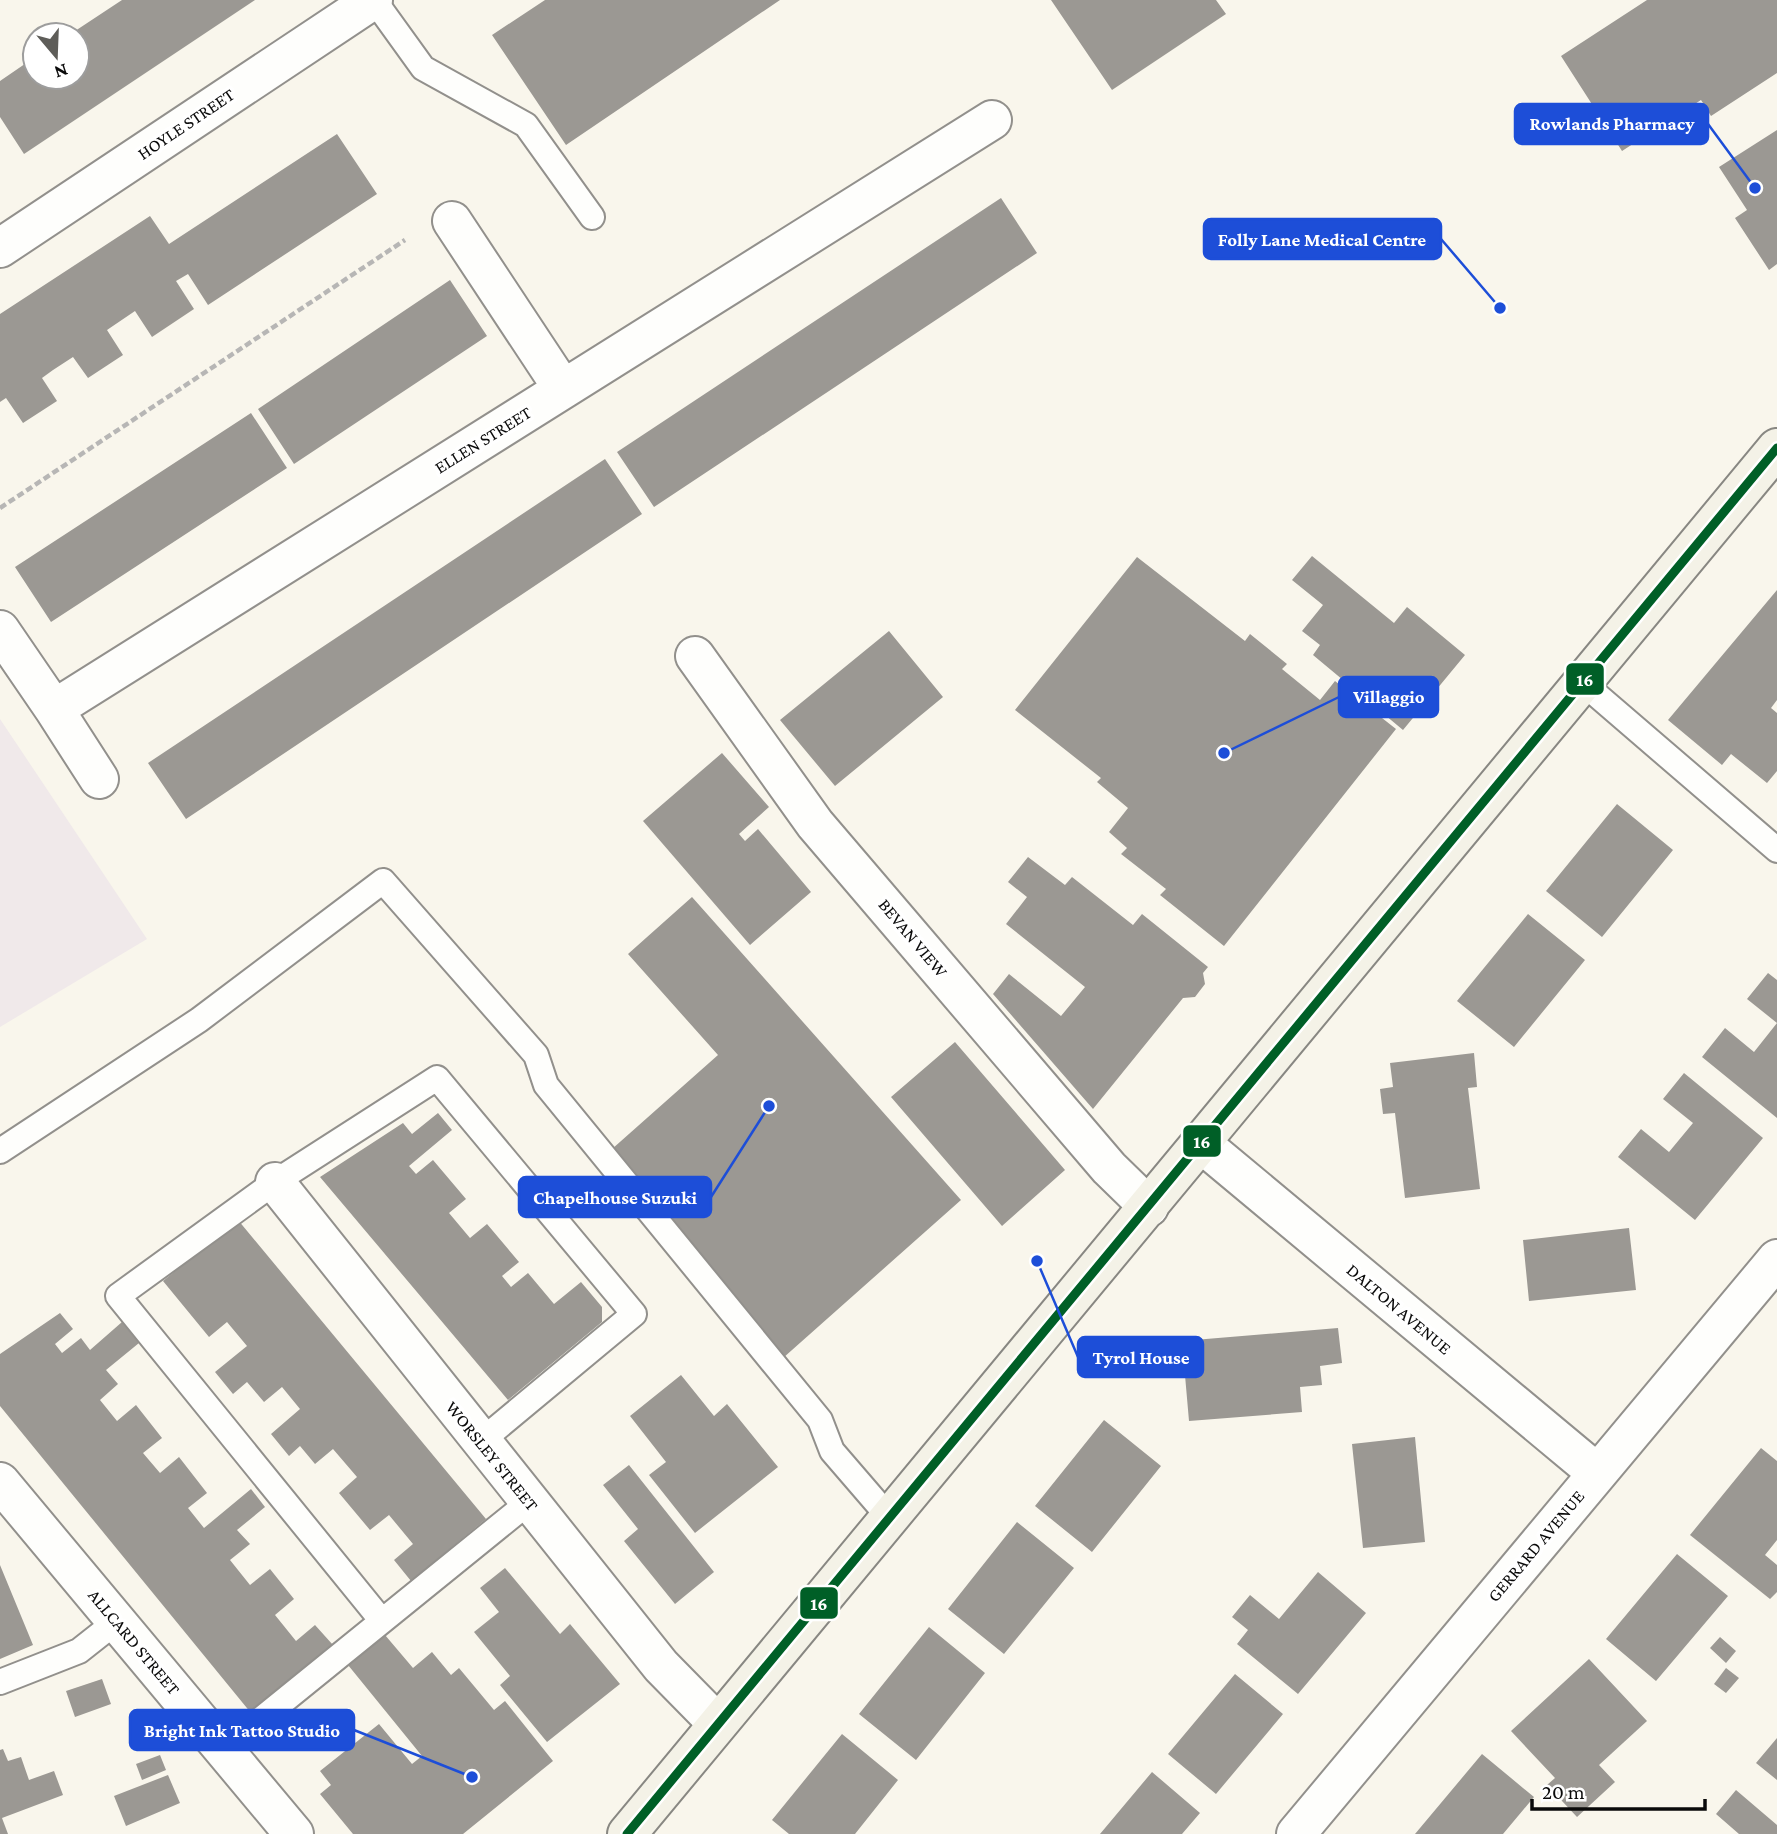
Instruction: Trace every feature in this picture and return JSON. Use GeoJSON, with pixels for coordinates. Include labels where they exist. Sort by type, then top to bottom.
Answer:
{"type":"FeatureCollection","features":[{"type":"Feature","properties":{"kind":"street","name":"HOYLE STREET"},"geometry":{"type":"LineString","coordinates":[[0,248],[373,0]]}},
{"type":"Feature","properties":{"kind":"street","name":"ELLEN STREET"},"geometry":{"type":"LineString","coordinates":[[54,709],[992,120]]}},
{"type":"Feature","properties":{"kind":"street"},"geometry":{"type":"LineString","coordinates":[[452,221],[563,389]]}},
{"type":"Feature","properties":{"kind":"street"},"geometry":{"type":"LineString","coordinates":[[627,1834],[888,1517],[1584,684],[1777,448]]}},
{"type":"Feature","properties":{"kind":"street"},"geometry":{"type":"LineString","coordinates":[[0,630],[99,779]]}},
{"type":"Feature","properties":{"kind":"street","name":"BEVAN VIEW"},"geometry":{"type":"LineString","coordinates":[[695,656],[816,824],[1110,1168],[1149,1207]]}},
{"type":"Feature","properties":{"kind":"street","name":"DALTON AVENUE"},"geometry":{"type":"LineString","coordinates":[[1202,1144],[1597,1473]]}},
{"type":"Feature","properties":{"kind":"street","name":"WORSLEY STREET"},"geometry":{"type":"LineString","coordinates":[[275,1182],[661,1666],[717,1723]]}},
{"type":"Feature","properties":{"kind":"street","name":"GERRARD AVENUE"},"geometry":{"type":"LineString","coordinates":[[1296,1834],[1777,1259]]}},
{"type":"Feature","properties":{"kind":"street","name":"ALLCARD STREET"},"geometry":{"type":"LineString","coordinates":[[1,1484],[294,1834]]}},
{"type":"Feature","properties":{"kind":"lane"},"geometry":{"type":"LineString","coordinates":[[373,0],[423,68],[526,125],[592,217]]}},
{"type":"Feature","properties":{"kind":"lane"},"geometry":{"type":"LineString","coordinates":[[1584,684],[1777,850]]}},
{"type":"Feature","properties":{"kind":"lane"},"geometry":{"type":"LineString","coordinates":[[0,1151],[199,1020],[383,881],[536,1055],[546,1085],[820,1420],[832,1451],[888,1517]]}},
{"type":"Feature","properties":{"kind":"lane"},"geometry":{"type":"LineString","coordinates":[[382,1621],[118,1296],[275,1182],[437,1078],[634,1314],[480,1442]]}},
{"type":"Feature","properties":{"kind":"lane"},"geometry":{"type":"LineString","coordinates":[[223,1750],[529,1502]]}},
{"type":"Feature","properties":{"kind":"lane"},"geometry":{"type":"LineString","coordinates":[[0,1682],[79,1651],[117,1621]]}},
{"type":"Feature","properties":{"kind":"path"},"geometry":{"type":"LineString","coordinates":[[0,508],[408,238]]}},
{"type":"Feature","properties":{"kind":"shaded area"},"geometry":{"type":"Polygon","coordinates":[[[0,719],[147,939],[0,1027],[0,719]]]}},
{"type":"Feature","properties":{"kind":"building"},"geometry":{"type":"Polygon","coordinates":[[[122,0],[255,0],[24,154],[0,117],[0,81],[21,67],[21,91],[91,91],[90,21],[122,0]]]}},
{"type":"Feature","properties":{"kind":"building"},"geometry":{"type":"Polygon","coordinates":[[[545,0],[780,0],[566,145],[492,35],[545,0]]]}},
{"type":"Feature","properties":{"kind":"building"},"geometry":{"type":"Polygon","coordinates":[[[1051,0],[1216,0],[1226,14],[1112,90],[1051,0]]]}},
{"type":"Feature","properties":{"kind":"building"},"geometry":{"type":"Polygon","coordinates":[[[1647,0],[1777,0],[1777,73],[1711,116],[1701,100],[1622,151],[1561,56],[1647,0]]]}},
{"type":"Feature","properties":{"kind":"building"},"geometry":{"type":"Polygon","coordinates":[[[1777,130],[1777,264],[1769,270],[1735,218],[1747,210],[1719,167],[1777,130]]]}},
{"type":"Feature","properties":{"kind":"building"},"geometry":{"type":"Polygon","coordinates":[[[337,134],[377,194],[208,305],[188,274],[176,281],[194,309],[152,337],[135,311],[107,330],[123,355],[88,378],[73,357],[53,370],[42,378],[57,401],[23,423],[6,398],[0,402],[0,314],[150,216],[169,244],[337,134]]]}},
{"type":"Feature","properties":{"kind":"building"},"geometry":{"type":"Polygon","coordinates":[[[1001,198],[1037,253],[654,507],[617,452],[1001,198]]]}},
{"type":"Feature","properties":{"kind":"building"},"geometry":{"type":"Polygon","coordinates":[[[450,280],[487,336],[294,464],[258,409],[450,280]]]}},
{"type":"Feature","properties":{"kind":"building"},"geometry":{"type":"Polygon","coordinates":[[[251,413],[287,468],[51,622],[15,567],[251,413]]]}},
{"type":"Feature","properties":{"kind":"building"},"geometry":{"type":"Polygon","coordinates":[[[605,459],[642,514],[186,819],[148,763],[605,459]]]}},
{"type":"Feature","properties":{"kind":"building"},"geometry":{"type":"Polygon","coordinates":[[[1312,556],[1394,623],[1407,607],[1465,655],[1403,730],[1313,655],[1320,645],[1302,631],[1323,605],[1292,580],[1312,556]]]}},
{"type":"Feature","properties":{"kind":"building"},"geometry":{"type":"Polygon","coordinates":[[[1137,557],[1245,641],[1250,634],[1287,664],[1282,669],[1320,700],[1335,681],[1396,729],[1224,946],[1160,895],[1166,889],[1121,854],[1127,848],[1109,832],[1128,808],[1097,782],[1101,778],[1015,710],[1137,557]]]}},
{"type":"Feature","properties":{"kind":"building"},"geometry":{"type":"Polygon","coordinates":[[[1777,590],[1777,700],[1771,708],[1777,713],[1777,771],[1767,783],[1731,754],[1722,765],[1668,720],[1777,590]]]}},
{"type":"Feature","properties":{"kind":"building"},"geometry":{"type":"Polygon","coordinates":[[[889,631],[943,697],[835,786],[780,720],[889,631]]]}},
{"type":"Feature","properties":{"kind":"building"},"geometry":{"type":"Polygon","coordinates":[[[722,753],[769,807],[739,834],[745,841],[758,829],[811,892],[750,945],[643,821],[722,753]]]}},
{"type":"Feature","properties":{"kind":"building"},"geometry":{"type":"Polygon","coordinates":[[[1617,804],[1673,850],[1602,937],[1546,891],[1617,804]]]}},
{"type":"Feature","properties":{"kind":"building"},"geometry":{"type":"Polygon","coordinates":[[[1028,857],[1065,885],[1072,877],[1133,925],[1142,914],[1208,967],[1203,973],[1205,984],[1195,997],[1183,998],[1093,1109],[993,994],[1009,974],[1061,1016],[1085,987],[1006,924],[1027,897],[1008,882],[1028,857]]]}},
{"type":"Feature","properties":{"kind":"building"},"geometry":{"type":"Polygon","coordinates":[[[692,897],[961,1200],[783,1358],[603,1157],[718,1055],[628,954],[692,897]]]}},
{"type":"Feature","properties":{"kind":"building"},"geometry":{"type":"Polygon","coordinates":[[[1528,914],[1585,960],[1514,1047],[1457,1001],[1528,914]]]}},
{"type":"Feature","properties":{"kind":"building"},"geometry":{"type":"Polygon","coordinates":[[[1768,973],[1777,980],[1777,1023],[1747,999],[1768,973]]]}},
{"type":"Feature","properties":{"kind":"building"},"geometry":{"type":"Polygon","coordinates":[[[1777,1023],[1777,1118],[1702,1057],[1725,1028],[1754,1052],[1777,1023]]]}},
{"type":"Feature","properties":{"kind":"building"},"geometry":{"type":"Polygon","coordinates":[[[955,1042],[1065,1170],[1002,1226],[891,1097],[955,1042]]]}},
{"type":"Feature","properties":{"kind":"building"},"geometry":{"type":"Polygon","coordinates":[[[1474,1053],[1477,1087],[1468,1088],[1480,1189],[1405,1198],[1395,1113],[1383,1114],[1380,1089],[1393,1087],[1390,1063],[1474,1053]]]}},
{"type":"Feature","properties":{"kind":"building"},"geometry":{"type":"Polygon","coordinates":[[[1684,1073],[1763,1138],[1695,1220],[1618,1157],[1641,1129],[1669,1152],[1693,1123],[1663,1099],[1684,1073]]]}},
{"type":"Feature","properties":{"kind":"building"},"geometry":{"type":"Polygon","coordinates":[[[438,1113],[452,1130],[409,1166],[416,1174],[433,1160],[466,1199],[449,1213],[470,1238],[487,1224],[519,1262],[502,1276],[511,1287],[528,1273],[554,1304],[581,1282],[602,1307],[602,1322],[508,1400],[320,1177],[403,1123],[412,1134],[438,1113]]]}},
{"type":"Feature","properties":{"kind":"building"},"geometry":{"type":"Polygon","coordinates":[[[238,1220],[486,1519],[411,1581],[394,1560],[413,1544],[389,1515],[370,1530],[339,1493],[357,1477],[333,1449],[315,1464],[300,1446],[289,1456],[271,1434],[300,1409],[282,1387],[264,1402],[247,1382],[233,1394],[215,1372],[247,1346],[227,1322],[209,1337],[163,1281],[238,1220]]]}},
{"type":"Feature","properties":{"kind":"building"},"geometry":{"type":"Polygon","coordinates":[[[1629,1228],[1636,1290],[1529,1301],[1523,1240],[1629,1228]]]}},
{"type":"Feature","properties":{"kind":"building"},"geometry":{"type":"Polygon","coordinates":[[[60,1313],[73,1329],[55,1344],[62,1353],[81,1338],[90,1350],[122,1322],[139,1343],[106,1370],[118,1384],[100,1400],[117,1421],[136,1405],[162,1438],[143,1453],[160,1473],[179,1457],[207,1493],[188,1508],[204,1528],[251,1489],[265,1507],[237,1530],[250,1544],[230,1560],[250,1585],[270,1569],[294,1599],[275,1615],[296,1641],[315,1625],[333,1645],[251,1713],[0,1406],[0,1354],[60,1313]]]}},
{"type":"Feature","properties":{"kind":"building"},"geometry":{"type":"Polygon","coordinates":[[[1338,1328],[1342,1363],[1320,1366],[1322,1385],[1300,1387],[1302,1412],[1189,1421],[1182,1341],[1338,1328]]]}},
{"type":"Feature","properties":{"kind":"building"},"geometry":{"type":"Polygon","coordinates":[[[681,1375],[714,1416],[727,1404],[778,1467],[695,1533],[649,1475],[666,1462],[630,1416],[681,1375]]]}},
{"type":"Feature","properties":{"kind":"building"},"geometry":{"type":"Polygon","coordinates":[[[1104,1420],[1161,1466],[1092,1552],[1035,1506],[1104,1420]]]}},
{"type":"Feature","properties":{"kind":"building"},"geometry":{"type":"Polygon","coordinates":[[[1415,1437],[1425,1542],[1363,1548],[1352,1444],[1415,1437]]]}},
{"type":"Feature","properties":{"kind":"building"},"geometry":{"type":"Polygon","coordinates":[[[1761,1448],[1777,1461],[1777,1540],[1765,1555],[1777,1565],[1777,1592],[1770,1599],[1690,1535],[1761,1448]]]}},
{"type":"Feature","properties":{"kind":"building"},"geometry":{"type":"Polygon","coordinates":[[[629,1465],[714,1572],[675,1604],[624,1541],[638,1529],[603,1485],[629,1465]]]}},
{"type":"Feature","properties":{"kind":"building"},"geometry":{"type":"Polygon","coordinates":[[[1017,1522],[1074,1568],[1004,1654],[948,1609],[1017,1522]]]}},
{"type":"Feature","properties":{"kind":"building"},"geometry":{"type":"Polygon","coordinates":[[[1677,1554],[1728,1596],[1656,1681],[1606,1639],[1677,1554]]]}},
{"type":"Feature","properties":{"kind":"building"},"geometry":{"type":"Polygon","coordinates":[[[0,1565],[33,1645],[0,1659],[0,1565]]]}},
{"type":"Feature","properties":{"kind":"building"},"geometry":{"type":"Polygon","coordinates":[[[505,1568],[560,1634],[570,1624],[620,1684],[547,1742],[500,1685],[510,1676],[474,1632],[499,1612],[480,1588],[505,1568]]]}},
{"type":"Feature","properties":{"kind":"building"},"geometry":{"type":"Polygon","coordinates":[[[1318,1572],[1366,1613],[1298,1694],[1237,1644],[1248,1630],[1232,1617],[1250,1595],[1279,1619],[1318,1572]]]}},
{"type":"Feature","properties":{"kind":"building"},"geometry":{"type":"Polygon","coordinates":[[[929,1627],[985,1673],[916,1760],[859,1714],[929,1627]]]}},
{"type":"Feature","properties":{"kind":"building"},"geometry":{"type":"Polygon","coordinates":[[[385,1635],[413,1668],[432,1652],[451,1675],[459,1668],[494,1710],[505,1701],[553,1761],[463,1834],[353,1834],[320,1794],[331,1785],[320,1771],[379,1724],[412,1764],[422,1756],[348,1665],[385,1635]]]}},
{"type":"Feature","properties":{"kind":"building"},"geometry":{"type":"Polygon","coordinates":[[[1720,1637],[1736,1651],[1726,1663],[1710,1648],[1720,1637]]]}},
{"type":"Feature","properties":{"kind":"building"},"geometry":{"type":"Polygon","coordinates":[[[1589,1659],[1647,1721],[1599,1765],[1615,1782],[1577,1817],[1547,1785],[1555,1778],[1511,1731],[1589,1659]]]}},
{"type":"Feature","properties":{"kind":"building"},"geometry":{"type":"Polygon","coordinates":[[[1726,1668],[1739,1678],[1726,1693],[1714,1684],[1726,1668]]]}},
{"type":"Feature","properties":{"kind":"building"},"geometry":{"type":"Polygon","coordinates":[[[1235,1674],[1283,1714],[1216,1794],[1168,1754],[1235,1674]]]}},
{"type":"Feature","properties":{"kind":"building"},"geometry":{"type":"Polygon","coordinates":[[[102,1679],[111,1704],[75,1717],[66,1691],[102,1679]]]}},
{"type":"Feature","properties":{"kind":"building"},"geometry":{"type":"Polygon","coordinates":[[[842,1734],[898,1780],[855,1834],[789,1834],[772,1820],[842,1734]]]}},
{"type":"Feature","properties":{"kind":"building"},"geometry":{"type":"Polygon","coordinates":[[[1777,1738],[1777,1780],[1756,1763],[1777,1738]]]}},
{"type":"Feature","properties":{"kind":"building"},"geometry":{"type":"Polygon","coordinates":[[[3,1749],[8,1761],[21,1757],[29,1780],[54,1771],[63,1795],[2,1818],[8,1834],[0,1834],[0,1750],[3,1749]]]}},
{"type":"Feature","properties":{"kind":"building"},"geometry":{"type":"Polygon","coordinates":[[[1482,1754],[1534,1797],[1503,1834],[1415,1834],[1482,1754]]]}},
{"type":"Feature","properties":{"kind":"building"},"geometry":{"type":"Polygon","coordinates":[[[160,1755],[166,1770],[142,1780],[136,1764],[160,1755]]]}},
{"type":"Feature","properties":{"kind":"building"},"geometry":{"type":"Polygon","coordinates":[[[1152,1772],[1200,1813],[1182,1834],[1100,1834],[1152,1772]]]}},
{"type":"Feature","properties":{"kind":"building"},"geometry":{"type":"Polygon","coordinates":[[[168,1775],[180,1803],[126,1826],[114,1796],[168,1775]]]}},
{"type":"Feature","properties":{"kind":"building"},"geometry":{"type":"Polygon","coordinates":[[[1736,1790],[1777,1825],[1777,1834],[1739,1834],[1716,1814],[1736,1790]]]}},
{"type":"Feature","properties":{"kind":"transit line","name":"16"},"geometry":{"type":"LineString","coordinates":[[627,1834],[1777,448]]}},
{"type":"Feature","properties":{"kind":"place","name":"Rowlands Pharmacy"},"geometry":{"type":"Point","coordinates":[1755,188]}},
{"type":"Feature","properties":{"kind":"place","name":"Folly Lane Medical Centre"},"geometry":{"type":"Point","coordinates":[1500,308]}},
{"type":"Feature","properties":{"kind":"place","name":"Villaggio"},"geometry":{"type":"Point","coordinates":[1224,753]}},
{"type":"Feature","properties":{"kind":"place","name":"Chapelhouse Suzuki"},"geometry":{"type":"Point","coordinates":[769,1106]}},
{"type":"Feature","properties":{"kind":"place","name":"Tyrol House"},"geometry":{"type":"Point","coordinates":[1037,1261]}},
{"type":"Feature","properties":{"kind":"place","name":"Bright Ink Tattoo Studio"},"geometry":{"type":"Point","coordinates":[472,1777]}}]}
